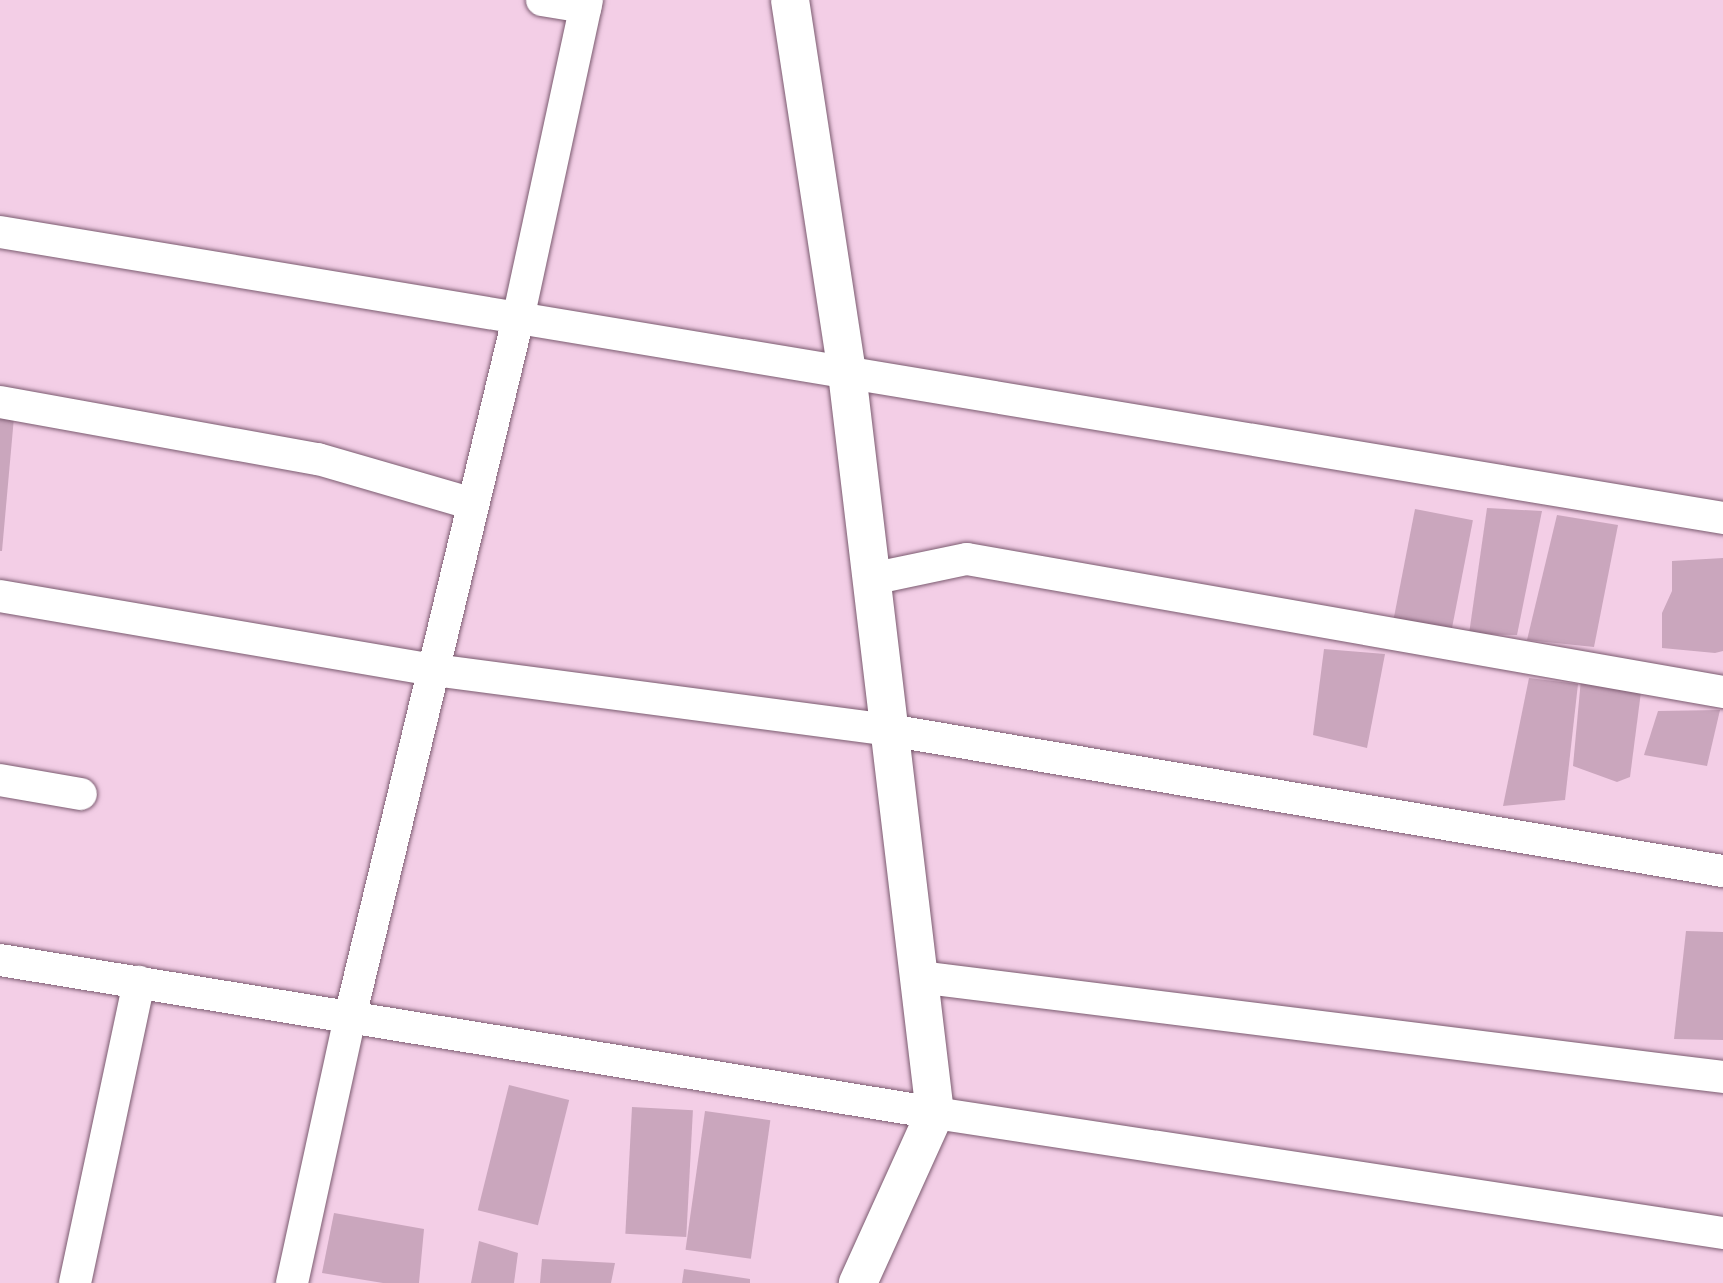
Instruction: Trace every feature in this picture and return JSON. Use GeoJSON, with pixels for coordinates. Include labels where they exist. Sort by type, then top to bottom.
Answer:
{"type":"FeatureCollection","features":[{"type":"Feature","properties":{"kind":"main road"},"geometry":{"type":"LineString","coordinates":[[790,0],[847,373],[935,1113],[858,1283]]}},
{"type":"Feature","properties":{"kind":"street"},"geometry":{"type":"LineString","coordinates":[[292,1283],[350,1017],[518,319],[586,4],[542,0]]}},
{"type":"Feature","properties":{"kind":"street"},"geometry":{"type":"LineString","coordinates":[[0,232],[1723,518]]}},
{"type":"Feature","properties":{"kind":"street"},"geometry":{"type":"LineString","coordinates":[[0,402],[318,459],[473,504]]}},
{"type":"Feature","properties":{"kind":"street"},"geometry":{"type":"LineString","coordinates":[[871,579],[967,559],[1723,692]]}},
{"type":"Feature","properties":{"kind":"street"},"geometry":{"type":"LineString","coordinates":[[0,596],[434,670],[889,730],[1723,871]]}},
{"type":"Feature","properties":{"kind":"street"},"geometry":{"type":"LineString","coordinates":[[0,780],[80,794]]}},
{"type":"Feature","properties":{"kind":"street"},"geometry":{"type":"LineString","coordinates":[[0,960],[935,1113],[1723,1233]]}},
{"type":"Feature","properties":{"kind":"street"},"geometry":{"type":"LineString","coordinates":[[919,977],[1723,1077]]}},
{"type":"Feature","properties":{"kind":"street"},"geometry":{"type":"LineString","coordinates":[[75,1283],[139,982]]}},
{"type":"Feature","properties":{"kind":"building"},"geometry":{"type":"Polygon","coordinates":[[[15,406],[2,551],[0,551],[0,407],[15,406]]]}},
{"type":"Feature","properties":{"kind":"building"},"geometry":{"type":"Polygon","coordinates":[[[1487,508],[1542,511],[1517,635],[1469,634],[1487,508]]]}},
{"type":"Feature","properties":{"kind":"building"},"geometry":{"type":"Polygon","coordinates":[[[1415,509],[1473,520],[1451,632],[1393,621],[1415,509]]]}},
{"type":"Feature","properties":{"kind":"building"},"geometry":{"type":"Polygon","coordinates":[[[1557,515],[1618,525],[1594,647],[1527,640],[1557,515]]]}},
{"type":"Feature","properties":{"kind":"building"},"geometry":{"type":"Polygon","coordinates":[[[1723,558],[1723,651],[1715,653],[1662,648],[1662,613],[1672,591],[1672,561],[1723,558]]]}},
{"type":"Feature","properties":{"kind":"building"},"geometry":{"type":"Polygon","coordinates":[[[1324,649],[1385,654],[1367,748],[1313,735],[1324,649]]]}},
{"type":"Feature","properties":{"kind":"building"},"geometry":{"type":"Polygon","coordinates":[[[1529,678],[1578,684],[1565,800],[1503,806],[1529,678]]]}},
{"type":"Feature","properties":{"kind":"building"},"geometry":{"type":"Polygon","coordinates":[[[1581,679],[1642,684],[1630,777],[1617,782],[1573,766],[1581,679]]]}},
{"type":"Feature","properties":{"kind":"building"},"geometry":{"type":"Polygon","coordinates":[[[1720,710],[1707,766],[1644,755],[1658,711],[1720,710]]]}},
{"type":"Feature","properties":{"kind":"building"},"geometry":{"type":"Polygon","coordinates":[[[1686,931],[1723,932],[1723,1040],[1674,1039],[1686,931]]]}},
{"type":"Feature","properties":{"kind":"building"},"geometry":{"type":"Polygon","coordinates":[[[509,1085],[569,1100],[538,1225],[478,1210],[509,1085]]]}},
{"type":"Feature","properties":{"kind":"building"},"geometry":{"type":"Polygon","coordinates":[[[632,1107],[693,1110],[686,1237],[625,1234],[632,1107]]]}},
{"type":"Feature","properties":{"kind":"building"},"geometry":{"type":"Polygon","coordinates":[[[705,1111],[770,1120],[751,1259],[686,1250],[705,1111]]]}},
{"type":"Feature","properties":{"kind":"building"},"geometry":{"type":"Polygon","coordinates":[[[334,1213],[424,1229],[419,1283],[383,1283],[322,1273],[334,1213]]]}},
{"type":"Feature","properties":{"kind":"building"},"geometry":{"type":"Polygon","coordinates":[[[479,1241],[518,1253],[514,1283],[471,1283],[479,1241]]]}},
{"type":"Feature","properties":{"kind":"building"},"geometry":{"type":"Polygon","coordinates":[[[542,1259],[615,1263],[611,1283],[540,1283],[542,1259]]]}},
{"type":"Feature","properties":{"kind":"building"},"geometry":{"type":"Polygon","coordinates":[[[684,1269],[750,1279],[750,1283],[682,1283],[684,1269]]]}}]}
